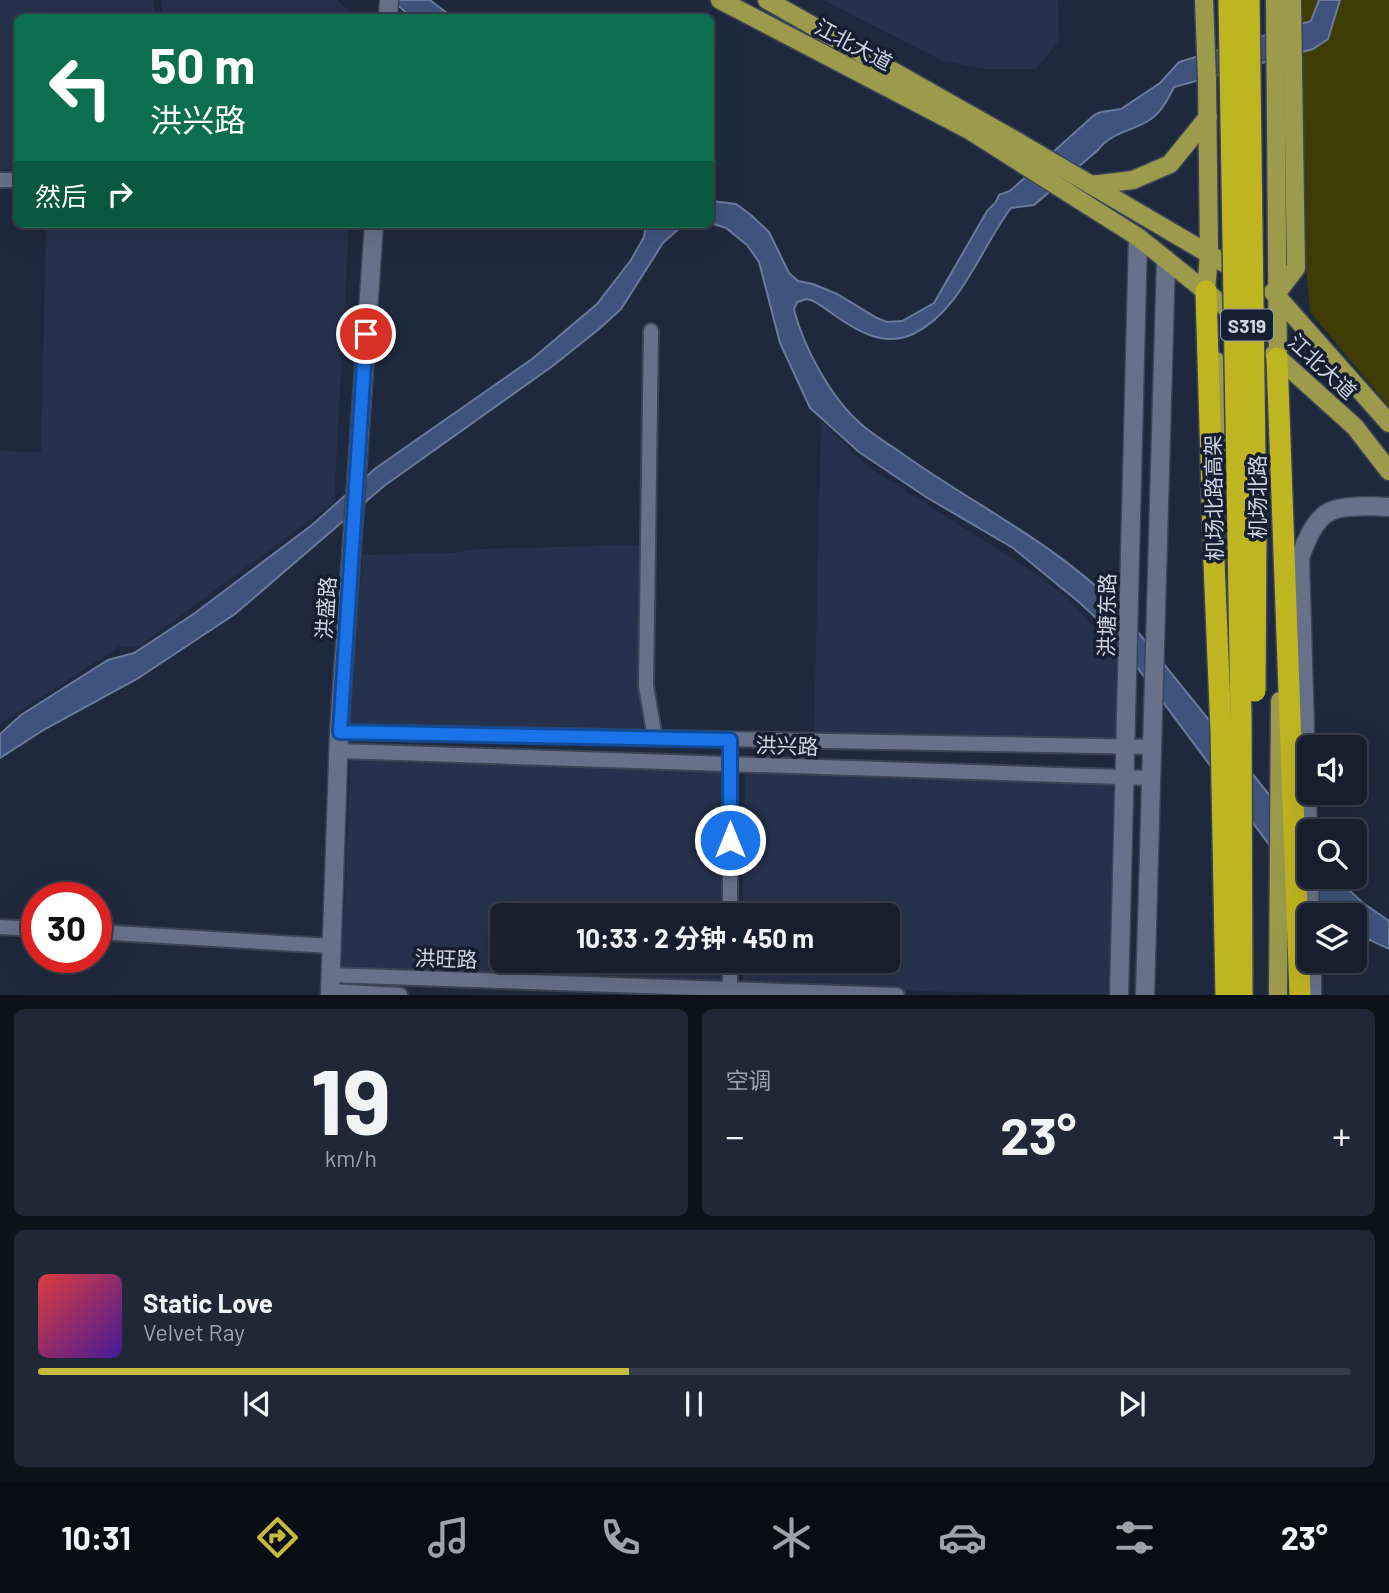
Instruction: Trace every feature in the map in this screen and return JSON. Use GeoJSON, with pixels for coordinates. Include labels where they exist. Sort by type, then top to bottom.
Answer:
{"type":"FeatureCollection","features":[{"type":"Feature","properties":{"kind":"highway","name":"机场北路高架"},"geometry":{"type":"LineString","coordinates":[[1229,0],[1241,706],[1242,995]]}},
{"type":"Feature","properties":{"kind":"highway","name":"机场北路高架"},"geometry":{"type":"LineString","coordinates":[[1249,0],[1256,534],[1253,995]]}},
{"type":"Feature","properties":{"kind":"highway"},"geometry":{"type":"LineString","coordinates":[[1206,291],[1221,731],[1223,995]]}},
{"type":"Feature","properties":{"kind":"highway"},"geometry":{"type":"LineString","coordinates":[[1278,358],[1300,995]]}},
{"type":"Feature","properties":{"kind":"main road","name":"江北大道"},"geometry":{"type":"LineString","coordinates":[[720,0],[969,130],[1090,184],[1276,294],[1389,423]]}},
{"type":"Feature","properties":{"kind":"main road","name":"机场北路"},"geometry":{"type":"LineString","coordinates":[[1275,0],[1278,995]]}},
{"type":"Feature","properties":{"kind":"main road"},"geometry":{"type":"LineString","coordinates":[[1276,294],[1296,268],[1292,0]]}},
{"type":"Feature","properties":{"kind":"main road","name":"江北大道"},"geometry":{"type":"LineString","coordinates":[[771,1],[1007,145],[1084,202],[1139,237],[1261,336],[1278,358],[1355,427],[1389,471]]}},
{"type":"Feature","properties":{"kind":"main road"},"geometry":{"type":"LineString","coordinates":[[1204,9],[1209,254]]}},
{"type":"Feature","properties":{"kind":"main road"},"geometry":{"type":"LineString","coordinates":[[1090,184],[1133,180],[1170,164],[1208,117]]}},
{"type":"Feature","properties":{"kind":"main road","name":"洪盛路"},"geometry":{"type":"LineString","coordinates":[[330,987],[338,751],[374,228]]}},
{"type":"Feature","properties":{"kind":"main road","name":"洪塘东路"},"geometry":{"type":"LineString","coordinates":[[1119,995],[1139,237]]}},
{"type":"Feature","properties":{"kind":"main road","name":"机场北路"},"geometry":{"type":"LineString","coordinates":[[1209,254],[1206,291],[1220,390],[1226,688],[1223,995]]}},
{"type":"Feature","properties":{"kind":"main road"},"geometry":{"type":"LineString","coordinates":[[1144,995],[1166,259]]}},
{"type":"Feature","properties":{"kind":"main road"},"geometry":{"type":"LineString","coordinates":[[1308,819],[1300,558],[1308,536],[1329,512],[1365,506],[1389,507]]}},
{"type":"Feature","properties":{"kind":"main road"},"geometry":{"type":"LineString","coordinates":[[1311,973],[1312,995]]}},
{"type":"Feature","properties":{"kind":"street"},"geometry":{"type":"LineString","coordinates":[[651,331],[646,672],[655,738]]}},
{"type":"Feature","properties":{"kind":"street","name":"洪兴路"},"geometry":{"type":"LineString","coordinates":[[340,732],[1151,747]]}},
{"type":"Feature","properties":{"kind":"street"},"geometry":{"type":"LineString","coordinates":[[730,740],[730,903]]}},
{"type":"Feature","properties":{"kind":"street","name":"洪兴路"},"geometry":{"type":"LineString","coordinates":[[338,751],[1150,778]]}},
{"type":"Feature","properties":{"kind":"street"},"geometry":{"type":"LineString","coordinates":[[0,927],[21,928]]}},
{"type":"Feature","properties":{"kind":"street"},"geometry":{"type":"LineString","coordinates":[[112,933],[331,946]]}},
{"type":"Feature","properties":{"kind":"street"},"geometry":{"type":"LineString","coordinates":[[730,973],[730,992]]}},
{"type":"Feature","properties":{"kind":"street","name":"洪旺路"},"geometry":{"type":"LineString","coordinates":[[330,987],[897,995]]}},
{"type":"Feature","properties":{"kind":"street","name":"洪旺路"},"geometry":{"type":"LineString","coordinates":[[330,987],[400,995]]}},
{"type":"Feature","properties":{"kind":"shaded area"},"geometry":{"type":"Polygon","coordinates":[[[0,0],[154,0],[154,14],[14,14],[14,169],[0,169],[0,0]]]}},
{"type":"Feature","properties":{"kind":"shaded area"},"geometry":{"type":"Polygon","coordinates":[[[162,0],[337,0],[352,14],[162,14],[162,0]]]}},
{"type":"Feature","properties":{"kind":"shaded area"},"geometry":{"type":"Polygon","coordinates":[[[392,0],[430,0],[448,14],[408,14],[392,0]]]}},
{"type":"Feature","properties":{"kind":"shaded area"},"geometry":{"type":"Polygon","coordinates":[[[823,0],[1058,0],[1059,41],[1036,69],[987,69],[943,61],[823,0]]]}},
{"type":"Feature","properties":{"kind":"shaded area"},"geometry":{"type":"Polygon","coordinates":[[[1302,0],[1389,0],[1389,407],[1310,312],[1306,266],[1302,0]]]}},
{"type":"Feature","properties":{"kind":"shaded area"},"geometry":{"type":"Polygon","coordinates":[[[1319,0],[1340,0],[1328,39],[1313,49],[1174,87],[1162,109],[1151,119],[1109,139],[1034,205],[1011,208],[957,295],[930,324],[913,334],[891,339],[870,335],[807,299],[797,302],[794,310],[804,340],[820,372],[839,401],[861,424],[927,471],[1067,562],[1117,606],[1297,829],[1297,882],[1110,631],[1013,548],[926,497],[859,452],[810,408],[780,343],[759,262],[747,245],[726,228],[714,224],[714,201],[736,204],[769,232],[789,273],[798,281],[837,294],[887,322],[902,321],[934,303],[999,195],[1010,191],[1094,115],[1121,109],[1160,83],[1179,62],[1311,21],[1319,0]]]}},
{"type":"Feature","properties":{"kind":"shaded area"},"geometry":{"type":"Polygon","coordinates":[[[46,228],[349,228],[334,502],[140,646],[120,646],[0,724],[0,451],[41,452],[46,228]]]}},
{"type":"Feature","properties":{"kind":"shaded area"},"geometry":{"type":"Polygon","coordinates":[[[645,228],[680,228],[663,243],[621,309],[599,329],[554,365],[384,486],[235,614],[137,679],[45,729],[0,758],[0,734],[21,715],[108,660],[134,653],[195,613],[312,525],[376,468],[532,359],[597,304],[631,260],[644,237],[645,228]]]}},
{"type":"Feature","properties":{"kind":"shaded area"},"geometry":{"type":"Polygon","coordinates":[[[821,421],[867,466],[1027,568],[1067,597],[1122,658],[1122,742],[814,736],[821,421]]]}},
{"type":"Feature","properties":{"kind":"shaded area"},"geometry":{"type":"Polygon","coordinates":[[[640,545],[642,732],[347,727],[363,555],[640,545]]]}},
{"type":"Feature","properties":{"kind":"shaded area"},"geometry":{"type":"Polygon","coordinates":[[[351,755],[725,768],[726,903],[490,903],[490,973],[726,973],[726,985],[341,972],[351,755]]]}},
{"type":"Feature","properties":{"kind":"shaded area"},"geometry":{"type":"Polygon","coordinates":[[[745,768],[1121,780],[1116,994],[743,986],[743,973],[900,973],[900,903],[743,903],[745,768]]]}},
{"type":"Feature","properties":{"kind":"shaded area"},"geometry":{"type":"Polygon","coordinates":[[[1302,889],[1348,889],[1363,903],[1313,903],[1302,889]]]}},
{"type":"Feature","properties":{"kind":"shaded area"},"geometry":{"type":"Polygon","coordinates":[[[1367,906],[1389,921],[1389,949],[1367,939],[1367,906]]]}},
{"type":"Feature","properties":{"kind":"route"},"geometry":{"type":"LineString","coordinates":[[366,334],[340,732],[730,740],[730,840]]}}]}
